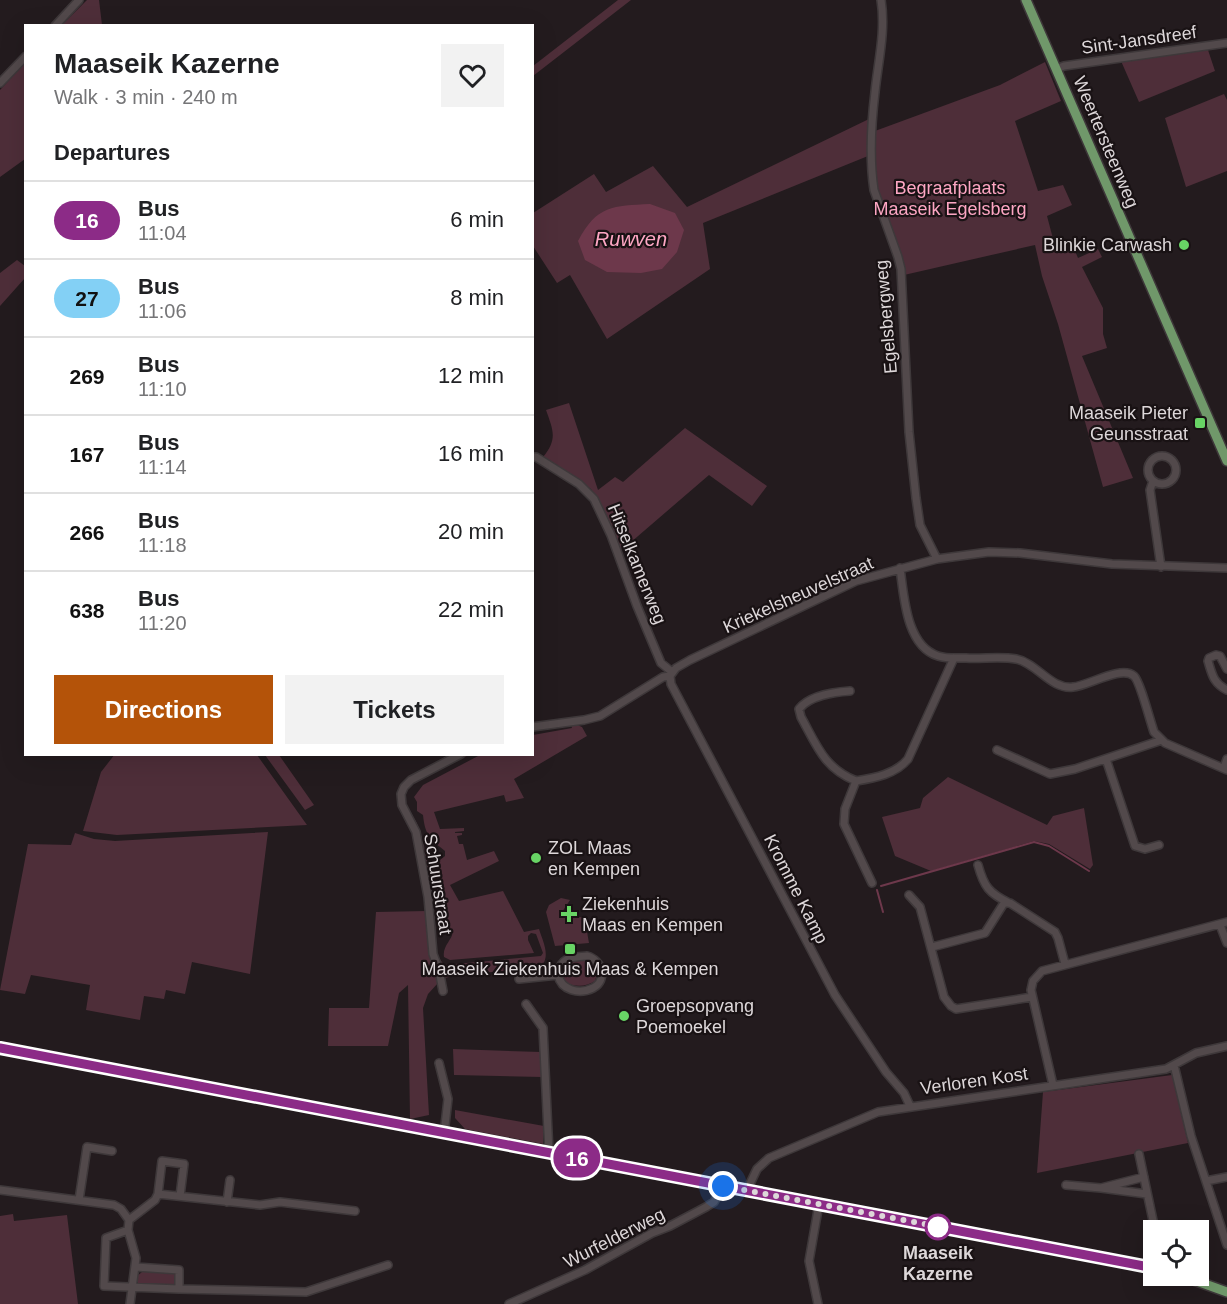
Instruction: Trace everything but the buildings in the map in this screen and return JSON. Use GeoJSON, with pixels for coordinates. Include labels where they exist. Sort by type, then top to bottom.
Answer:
{"type":"FeatureCollection","features":[{"type":"Feature","properties":{"kind":"main road","name":"Weertersteenweg"},"geometry":{"type":"LineString","coordinates":[[1026,0],[1227,461]]}},
{"type":"Feature","properties":{"kind":"main road"},"geometry":{"type":"LineString","coordinates":[[0,1048],[1143,1266]]}},
{"type":"Feature","properties":{"kind":"main road"},"geometry":{"type":"LineString","coordinates":[[1209,1285],[1227,1292]]}},
{"type":"Feature","properties":{"kind":"street"},"geometry":{"type":"LineString","coordinates":[[57,24],[79,0]]}},
{"type":"Feature","properties":{"kind":"street","name":"Egelsbergweg"},"geometry":{"type":"LineString","coordinates":[[881,0],[883,22],[871,137],[872,180],[901,269],[909,432],[916,498],[920,525],[937,559]]}},
{"type":"Feature","properties":{"kind":"street","name":"Sint-Jansdreef"},"geometry":{"type":"LineString","coordinates":[[1056,69],[1064,66],[1227,44]]}},
{"type":"Feature","properties":{"kind":"street"},"geometry":{"type":"LineString","coordinates":[[0,83],[24,58]]}},
{"type":"Feature","properties":{"kind":"street"},"geometry":{"type":"LineString","coordinates":[[1159,456],[1172,459],[1177,472],[1173,480],[1165,484],[1153,481],[1148,474],[1151,460],[1159,456]]}},
{"type":"Feature","properties":{"kind":"street","name":"Hitselkamerweg"},"geometry":{"type":"LineString","coordinates":[[534,457],[579,484],[594,499],[611,535],[661,663],[671,674]]}},
{"type":"Feature","properties":{"kind":"street"},"geometry":{"type":"LineString","coordinates":[[1153,481],[1150,490],[1161,567]]}},
{"type":"Feature","properties":{"kind":"street","name":"Kriekelsheuvelstraat"},"geometry":{"type":"LineString","coordinates":[[671,674],[690,660],[856,581],[937,559],[989,552],[1020,553],[1113,564],[1227,568]]}},
{"type":"Feature","properties":{"kind":"street"},"geometry":{"type":"LineString","coordinates":[[900,568],[910,626],[928,651],[936,656],[1016,659],[1027,662],[1058,685],[1065,687],[1081,685],[1113,674],[1130,673],[1137,680],[1154,732],[1162,740],[1226,769],[1227,759]]}},
{"type":"Feature","properties":{"kind":"street"},"geometry":{"type":"LineString","coordinates":[[1227,669],[1220,656],[1209,658],[1214,681],[1218,686],[1227,690]]}},
{"type":"Feature","properties":{"kind":"street"},"geometry":{"type":"LineString","coordinates":[[850,691],[804,702],[800,709],[801,717],[827,762],[836,771],[856,781],[902,767],[908,759],[954,658]]}},
{"type":"Feature","properties":{"kind":"street"},"geometry":{"type":"LineString","coordinates":[[534,727],[600,716],[671,674]]}},
{"type":"Feature","properties":{"kind":"street","name":"Kromme Kamp"},"geometry":{"type":"LineString","coordinates":[[671,674],[671,684],[835,994],[910,1106]]}},
{"type":"Feature","properties":{"kind":"street"},"geometry":{"type":"LineString","coordinates":[[997,750],[1050,774],[1059,774],[1162,740]]}},
{"type":"Feature","properties":{"kind":"street","name":"Schuurstraat"},"geometry":{"type":"LineString","coordinates":[[443,991],[433,954],[428,897],[416,832],[402,805],[401,794],[411,780],[457,756]]}},
{"type":"Feature","properties":{"kind":"street"},"geometry":{"type":"LineString","coordinates":[[1106,759],[1135,846],[1145,849],[1159,845]]}},
{"type":"Feature","properties":{"kind":"street"},"geometry":{"type":"LineString","coordinates":[[856,781],[844,809],[844,824],[872,883]]}},
{"type":"Feature","properties":{"kind":"street"},"geometry":{"type":"LineString","coordinates":[[978,865],[983,883],[994,895],[1054,932],[1058,938],[1065,964]]}},
{"type":"Feature","properties":{"kind":"street"},"geometry":{"type":"LineString","coordinates":[[909,895],[920,907],[944,997],[951,1006],[956,1009],[1032,997]]}},
{"type":"Feature","properties":{"kind":"street"},"geometry":{"type":"LineString","coordinates":[[932,947],[985,933],[1004,903],[1010,903]]}},
{"type":"Feature","properties":{"kind":"street"},"geometry":{"type":"LineString","coordinates":[[1053,1085],[1031,990],[1033,981],[1042,971],[1224,924],[1227,943]]}},
{"type":"Feature","properties":{"kind":"street"},"geometry":{"type":"LineString","coordinates":[[587,956],[595,959],[599,962],[602,971],[597,984],[587,990],[566,988],[561,984],[558,975],[563,961],[573,957],[587,956]]}},
{"type":"Feature","properties":{"kind":"street"},"geometry":{"type":"LineString","coordinates":[[519,979],[558,975]]}},
{"type":"Feature","properties":{"kind":"street"},"geometry":{"type":"LineString","coordinates":[[526,1004],[543,1028],[549,1153]]}},
{"type":"Feature","properties":{"kind":"street","name":"Verloren Kost"},"geometry":{"type":"LineString","coordinates":[[747,1190],[762,1162],[878,1112],[1166,1069],[1196,1053],[1227,1046]]}},
{"type":"Feature","properties":{"kind":"street"},"geometry":{"type":"LineString","coordinates":[[439,1063],[448,1099],[444,1134]]}},
{"type":"Feature","properties":{"kind":"street"},"geometry":{"type":"LineString","coordinates":[[1174,1065],[1191,1136],[1227,1245]]}},
{"type":"Feature","properties":{"kind":"street"},"geometry":{"type":"LineString","coordinates":[[79,1200],[87,1148],[112,1151]]}},
{"type":"Feature","properties":{"kind":"street"},"geometry":{"type":"LineString","coordinates":[[1139,1154],[1153,1220]]}},
{"type":"Feature","properties":{"kind":"street"},"geometry":{"type":"LineString","coordinates":[[129,1220],[155,1200],[158,1194],[162,1161],[184,1164],[180,1196]]}},
{"type":"Feature","properties":{"kind":"street"},"geometry":{"type":"LineString","coordinates":[[1101,1188],[1144,1177]]}},
{"type":"Feature","properties":{"kind":"street"},"geometry":{"type":"LineString","coordinates":[[1206,1181],[1227,1177]]}},
{"type":"Feature","properties":{"kind":"street"},"geometry":{"type":"LineString","coordinates":[[227,1202],[230,1180]]}},
{"type":"Feature","properties":{"kind":"street"},"geometry":{"type":"LineString","coordinates":[[1066,1185],[1147,1194]]}},
{"type":"Feature","properties":{"kind":"street","name":"Wurfelderweg"},"geometry":{"type":"LineString","coordinates":[[509,1304],[585,1270],[652,1233],[670,1227],[706,1208],[714,1202],[723,1186]]}},
{"type":"Feature","properties":{"kind":"street"},"geometry":{"type":"LineString","coordinates":[[0,1190],[118,1206],[129,1220],[128,1230],[136,1258],[130,1304]]}},
{"type":"Feature","properties":{"kind":"street"},"geometry":{"type":"LineString","coordinates":[[158,1194],[260,1205],[280,1202],[355,1211]]}},
{"type":"Feature","properties":{"kind":"street"},"geometry":{"type":"LineString","coordinates":[[818,1304],[809,1261],[819,1204]]}},
{"type":"Feature","properties":{"kind":"street"},"geometry":{"type":"LineString","coordinates":[[128,1230],[106,1238],[104,1286],[306,1292],[388,1265]]}},
{"type":"Feature","properties":{"kind":"street"},"geometry":{"type":"LineString","coordinates":[[136,1267],[179,1269],[179,1290]]}},
{"type":"Feature","properties":{"kind":"green space"},"geometry":{"type":"Polygon","coordinates":[[[87,0],[99,0],[102,24],[63,24],[87,0]]]}},
{"type":"Feature","properties":{"kind":"green space"},"geometry":{"type":"Polygon","coordinates":[[[618,0],[631,0],[534,75],[534,65],[618,0]]]}},
{"type":"Feature","properties":{"kind":"green space"},"geometry":{"type":"Polygon","coordinates":[[[1208,50],[1215,71],[1139,102],[1121,61],[1208,50]]]}},
{"type":"Feature","properties":{"kind":"green space","name":"Begraafplaats Maaseik Egelsberg"},"geometry":{"type":"Polygon","coordinates":[[[1045,62],[1061,101],[1015,121],[1038,191],[1063,185],[1072,205],[1047,216],[1056,250],[1072,244],[1078,258],[1098,249],[1102,257],[1082,267],[1103,308],[1103,334],[1107,348],[1082,356],[1133,478],[1103,487],[1035,245],[904,275],[874,179],[875,131],[1000,85],[1045,62]]]}},
{"type":"Feature","properties":{"kind":"green space"},"geometry":{"type":"Polygon","coordinates":[[[24,64],[24,160],[0,177],[0,90],[24,64]]]}},
{"type":"Feature","properties":{"kind":"green space"},"geometry":{"type":"Polygon","coordinates":[[[1224,94],[1227,100],[1227,171],[1186,187],[1165,118],[1224,94]]]}},
{"type":"Feature","properties":{"kind":"green space"},"geometry":{"type":"Polygon","coordinates":[[[869,119],[868,156],[703,223],[710,269],[607,339],[570,275],[557,283],[534,248],[534,212],[594,174],[606,192],[653,166],[687,207],[869,119]]]}},
{"type":"Feature","properties":{"kind":"green space"},"geometry":{"type":"Polygon","coordinates":[[[17,260],[24,265],[24,279],[0,306],[0,273],[17,260]]]}},
{"type":"Feature","properties":{"kind":"green space"},"geometry":{"type":"Polygon","coordinates":[[[569,403],[598,490],[615,477],[623,482],[685,428],[767,486],[752,506],[709,475],[623,549],[617,547],[606,517],[591,489],[543,457],[551,445],[553,434],[546,410],[569,403]]]}},
{"type":"Feature","properties":{"kind":"green space"},"geometry":{"type":"Polygon","coordinates":[[[575,724],[582,727],[587,736],[514,779],[524,798],[506,802],[504,795],[434,812],[440,829],[464,828],[464,831],[455,833],[462,833],[457,836],[459,844],[463,844],[467,860],[494,851],[499,861],[450,885],[459,901],[503,891],[524,932],[539,929],[544,944],[545,960],[539,968],[456,975],[445,978],[435,954],[431,900],[417,831],[403,802],[403,794],[412,781],[450,761],[467,756],[418,780],[405,793],[406,803],[418,826],[427,858],[434,907],[437,955],[444,965],[541,956],[543,953],[536,934],[531,933],[528,940],[534,953],[450,960],[444,957],[452,930],[440,924],[441,901],[435,890],[431,862],[440,860],[445,856],[445,851],[429,836],[423,815],[417,811],[417,802],[414,797],[423,785],[478,756],[534,756],[534,735],[572,728],[571,725],[534,731],[534,729],[575,724]]]}},
{"type":"Feature","properties":{"kind":"green space"},"geometry":{"type":"Polygon","coordinates":[[[113,756],[258,756],[307,825],[117,835],[83,831],[101,772],[113,756]]]}},
{"type":"Feature","properties":{"kind":"green space"},"geometry":{"type":"Polygon","coordinates":[[[266,756],[280,756],[314,805],[305,810],[266,756]]]}},
{"type":"Feature","properties":{"kind":"green space"},"geometry":{"type":"Polygon","coordinates":[[[948,777],[1047,825],[1053,816],[1084,808],[1093,865],[1090,869],[1049,844],[1034,841],[931,871],[895,856],[882,817],[920,808],[923,798],[948,777]]]}},
{"type":"Feature","properties":{"kind":"green space"},"geometry":{"type":"Polygon","coordinates":[[[268,832],[250,974],[192,962],[185,994],[166,990],[164,999],[144,996],[140,1020],[86,1010],[90,985],[31,975],[25,994],[0,990],[28,844],[71,845],[75,833],[94,839],[115,841],[268,832]]]}},
{"type":"Feature","properties":{"kind":"green space"},"geometry":{"type":"Polygon","coordinates":[[[561,898],[570,900],[562,912],[568,911],[570,918],[582,917],[589,943],[555,946],[546,912],[549,905],[561,898]]]}},
{"type":"Feature","properties":{"kind":"green space"},"geometry":{"type":"Polygon","coordinates":[[[427,911],[438,972],[438,983],[428,994],[423,1008],[429,1115],[410,1119],[408,985],[399,993],[388,1046],[328,1046],[329,1008],[369,1008],[376,912],[427,911]]]}},
{"type":"Feature","properties":{"kind":"green space"},"geometry":{"type":"Polygon","coordinates":[[[586,960],[595,964],[598,970],[595,981],[578,986],[561,980],[561,969],[570,961],[586,960]]]}},
{"type":"Feature","properties":{"kind":"green space"},"geometry":{"type":"Polygon","coordinates":[[[453,1049],[541,1052],[542,1077],[454,1075],[453,1049]]]}},
{"type":"Feature","properties":{"kind":"green space"},"geometry":{"type":"Polygon","coordinates":[[[1172,1075],[1188,1143],[1037,1173],[1043,1092],[1172,1075]]]}},
{"type":"Feature","properties":{"kind":"green space"},"geometry":{"type":"Polygon","coordinates":[[[455,1110],[544,1126],[543,1144],[465,1129],[455,1118],[455,1110]]]}},
{"type":"Feature","properties":{"kind":"green space"},"geometry":{"type":"Polygon","coordinates":[[[13,1214],[14,1221],[67,1215],[78,1304],[0,1304],[0,1216],[13,1214]]]}},
{"type":"Feature","properties":{"kind":"green space"},"geometry":{"type":"Polygon","coordinates":[[[172,1271],[177,1275],[176,1284],[173,1286],[138,1284],[137,1276],[142,1272],[172,1271]]]}},
{"type":"Feature","properties":{"kind":"water","name":"Ruwven"},"geometry":{"type":"Polygon","coordinates":[[[650,204],[675,213],[684,230],[677,252],[662,269],[641,273],[607,272],[585,260],[578,241],[592,220],[599,214],[616,207],[650,204]]]}},
{"type":"Feature","properties":{"kind":"waterway"},"geometry":{"type":"LineString","coordinates":[[881,886],[1034,842],[1049,846],[1089,871]]}},
{"type":"Feature","properties":{"kind":"waterway"},"geometry":{"type":"LineString","coordinates":[[877,890],[883,912]]}},
{"type":"Feature","properties":{"kind":"bus line","name":"16"},"geometry":{"type":"LineString","coordinates":[[0,1048],[1143,1266]]}},
{"type":"Feature","properties":{"kind":"place","name":"Blinkie Carwash"},"geometry":{"type":"Point","coordinates":[1184,245]}},
{"type":"Feature","properties":{"kind":"place","name":"Maaseik Pieter Geunsstraat"},"geometry":{"type":"Point","coordinates":[1200,423]}},
{"type":"Feature","properties":{"kind":"place","name":"ZOL Maas en Kempen"},"geometry":{"type":"Point","coordinates":[536,858]}},
{"type":"Feature","properties":{"kind":"place","name":"Ziekenhuis Maas en Kempen"},"geometry":{"type":"Point","coordinates":[569,914]}},
{"type":"Feature","properties":{"kind":"place","name":"Maaseik Ziekenhuis Maas & Kempen"},"geometry":{"type":"Point","coordinates":[570,949]}},
{"type":"Feature","properties":{"kind":"place","name":"Groepsopvang Poemoekel"},"geometry":{"type":"Point","coordinates":[624,1016]}},
{"type":"Feature","properties":{"kind":"place","name":"Maaseik Kazerne"},"geometry":{"type":"Point","coordinates":[938,1227]}},
{"type":"Feature","properties":{"kind":"route"},"geometry":{"type":"LineString","coordinates":[[723,1186],[946,1228],[938,1227]]}}]}
